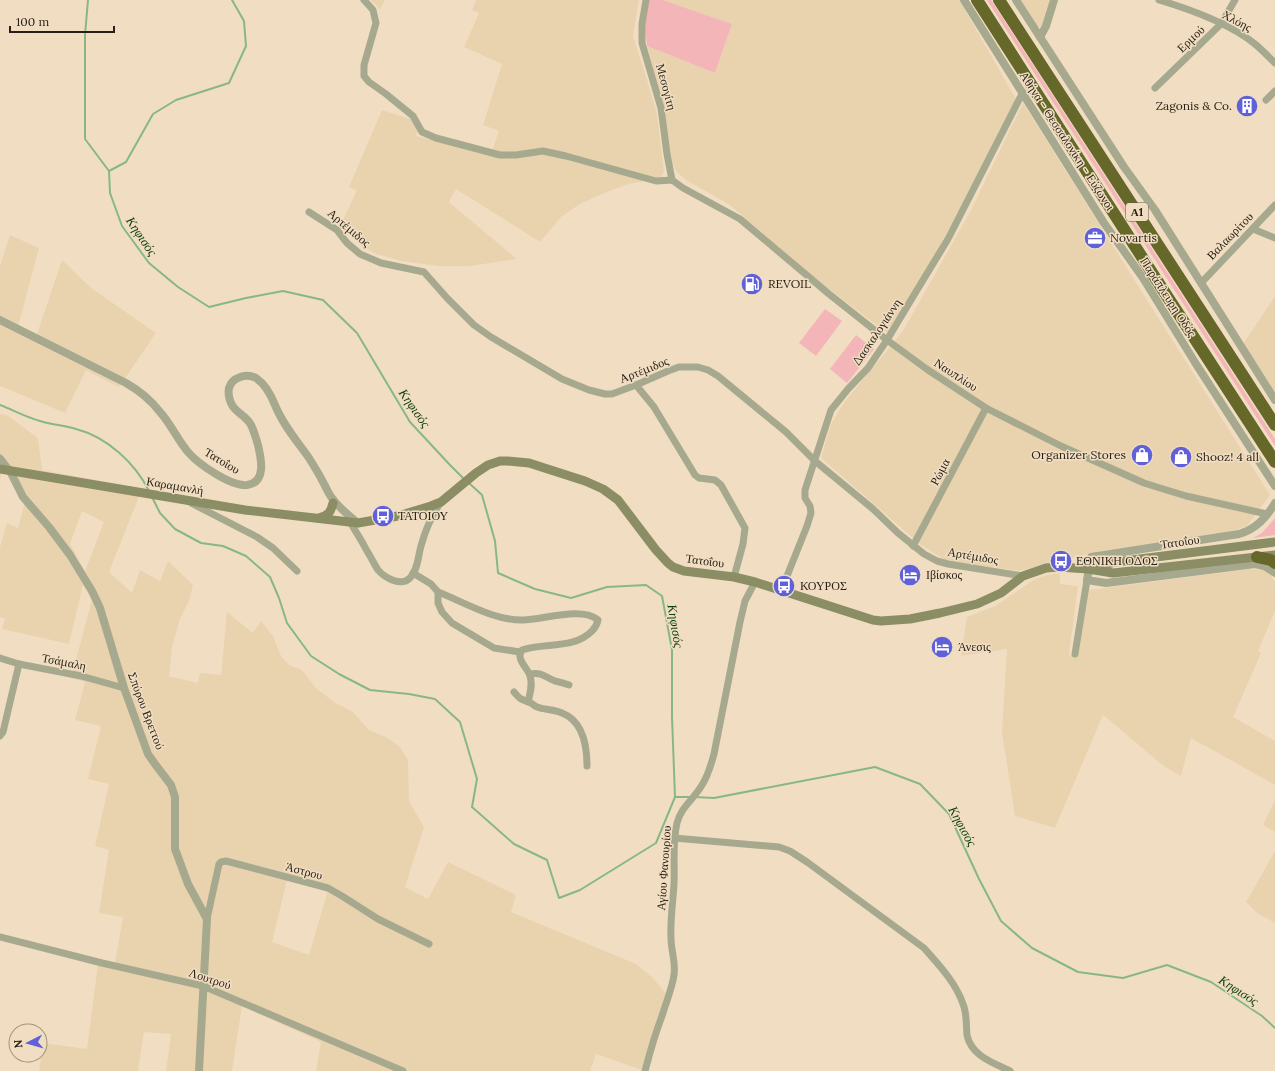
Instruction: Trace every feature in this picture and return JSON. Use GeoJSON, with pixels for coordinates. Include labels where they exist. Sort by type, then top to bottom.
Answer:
{"type":"FeatureCollection","features":[{"type":"Feature","properties":{"kind":"highway","name":"Αθήνα - Θεσσαλονίκη - Εύζωνοι"},"geometry":{"type":"LineString","coordinates":[[977,0],[1275,462]]}},
{"type":"Feature","properties":{"kind":"highway","name":"Αθήνα - Θεσσαλονίκη - Εύζωνοι"},"geometry":{"type":"LineString","coordinates":[[999,0],[1275,425]]}},
{"type":"Feature","properties":{"kind":"highway"},"geometry":{"type":"LineString","coordinates":[[1257,557],[1271,560],[1275,563]]}},
{"type":"Feature","properties":{"kind":"main road","name":"Τατοΐου"},"geometry":{"type":"LineString","coordinates":[[351,522],[398,516],[441,502],[476,473],[488,465],[500,461],[529,463],[585,481],[603,489],[618,500],[656,550],[668,564],[673,567],[684,571],[734,577],[755,582],[873,620],[881,621],[925,616],[977,604],[1001,593],[1023,576],[1052,568],[1088,569],[1113,573],[1275,555]]}},
{"type":"Feature","properties":{"kind":"main road","name":"Καραμανλή"},"geometry":{"type":"LineString","coordinates":[[0,469],[246,510],[351,522]]}},
{"type":"Feature","properties":{"kind":"main road"},"geometry":{"type":"LineString","coordinates":[[317,519],[328,515],[332,510],[333,504]]}},
{"type":"Feature","properties":{"kind":"main road","name":"Τατοΐου"},"geometry":{"type":"LineString","coordinates":[[1088,569],[1116,562],[1275,542]]}},
{"type":"Feature","properties":{"kind":"street"},"geometry":{"type":"LineString","coordinates":[[364,0],[373,10],[376,23],[364,65],[364,76],[369,82],[413,116],[422,132],[436,138],[500,155],[516,155],[543,151],[656,181],[672,180]]}},
{"type":"Feature","properties":{"kind":"street","name":"Μεσογίτη"},"geometry":{"type":"LineString","coordinates":[[646,0],[642,24],[642,44],[661,108],[672,180]]}},
{"type":"Feature","properties":{"kind":"street","name":"Παράπλευρη Οδός"},"geometry":{"type":"LineString","coordinates":[[964,0],[1104,223],[1143,278],[1275,486]]}},
{"type":"Feature","properties":{"kind":"street"},"geometry":{"type":"LineString","coordinates":[[1016,0],[1124,167],[1155,210],[1202,282],[1275,400]]}},
{"type":"Feature","properties":{"kind":"street"},"geometry":{"type":"LineString","coordinates":[[1040,37],[1046,26],[1054,0]]}},
{"type":"Feature","properties":{"kind":"street","name":"Χλόης"},"geometry":{"type":"LineString","coordinates":[[1159,0],[1184,8],[1221,24],[1255,44],[1275,63]]}},
{"type":"Feature","properties":{"kind":"street","name":"Ερμού"},"geometry":{"type":"LineString","coordinates":[[1155,88],[1221,24],[1235,0]]}},
{"type":"Feature","properties":{"kind":"street"},"geometry":{"type":"LineString","coordinates":[[1266,100],[1275,91]]}},
{"type":"Feature","properties":{"kind":"street","name":"Δασκαλογιάννη"},"geometry":{"type":"LineString","coordinates":[[781,591],[807,526],[810,506],[805,498],[805,490],[831,410],[868,368],[887,340],[948,239],[1023,92]]}},
{"type":"Feature","properties":{"kind":"street","name":"Ναυπλίου"},"geometry":{"type":"LineString","coordinates":[[672,180],[683,188],[740,219],[828,294],[887,340],[928,370],[986,408],[1061,446],[1144,483],[1186,496],[1267,514]]}},
{"type":"Feature","properties":{"kind":"street","name":"Βαλαωρίτου"},"geometry":{"type":"LineString","coordinates":[[1202,282],[1275,205]]}},
{"type":"Feature","properties":{"kind":"street","name":"Αρτέμιδος"},"geometry":{"type":"LineString","coordinates":[[309,212],[337,230],[347,243],[360,254],[381,263],[424,272],[447,298],[480,329],[503,345],[562,378],[589,390],[612,394],[679,368],[698,367],[708,370],[718,376],[786,432],[815,461],[873,509],[898,534],[913,546],[937,561],[1023,576]]}},
{"type":"Feature","properties":{"kind":"street"},"geometry":{"type":"LineString","coordinates":[[1253,229],[1275,238]]}},
{"type":"Feature","properties":{"kind":"street","name":"Τατοΐου"},"geometry":{"type":"LineString","coordinates":[[0,320],[143,393],[161,412],[188,452],[195,459],[219,476],[241,485],[248,485],[258,480],[262,462],[251,425],[246,417],[236,410],[231,404],[229,398],[229,388],[236,378],[252,376],[266,387],[284,423],[309,458],[336,504],[351,522]]}},
{"type":"Feature","properties":{"kind":"street"},"geometry":{"type":"LineString","coordinates":[[636,385],[654,407],[695,475],[699,478],[715,480],[721,485],[745,528],[743,544],[734,577]]}},
{"type":"Feature","properties":{"kind":"street","name":"Ρώμα"},"geometry":{"type":"LineString","coordinates":[[913,546],[986,408]]}},
{"type":"Feature","properties":{"kind":"street"},"geometry":{"type":"LineString","coordinates":[[0,458],[10,471]]}},
{"type":"Feature","properties":{"kind":"street","name":"Σπύρου Βρεττού"},"geometry":{"type":"LineString","coordinates":[[10,471],[23,497],[49,527],[70,555],[92,591],[100,608],[124,688],[148,754],[171,785],[175,797],[175,850],[188,884],[207,919]]}},
{"type":"Feature","properties":{"kind":"street","name":"Τατοΐου"},"geometry":{"type":"LineString","coordinates":[[328,490],[333,504],[351,522]]}},
{"type":"Feature","properties":{"kind":"street"},"geometry":{"type":"LineString","coordinates":[[188,501],[257,537],[273,548],[297,571]]}},
{"type":"Feature","properties":{"kind":"street"},"geometry":{"type":"LineString","coordinates":[[351,522],[378,570],[392,580],[407,580],[413,573],[431,520],[441,502]]}},
{"type":"Feature","properties":{"kind":"street"},"geometry":{"type":"LineString","coordinates":[[1075,654],[1090,558],[1239,534],[1258,525],[1275,503]]}},
{"type":"Feature","properties":{"kind":"street"},"geometry":{"type":"LineString","coordinates":[[1087,580],[1106,583],[1255,564],[1264,566],[1275,573]]}},
{"type":"Feature","properties":{"kind":"street"},"geometry":{"type":"LineString","coordinates":[[413,573],[431,584],[438,592],[506,619],[522,620],[576,614],[593,616],[598,620],[596,627],[583,639],[561,645],[524,649],[520,652],[494,648],[452,623],[442,612],[438,603],[438,592]]}},
{"type":"Feature","properties":{"kind":"street","name":"Αγίου Φανουρίου"},"geometry":{"type":"LineString","coordinates":[[645,1071],[651,1046],[670,993],[674,974],[674,954],[671,940],[674,838],[680,813],[702,785],[710,769],[745,601],[755,582]]}},
{"type":"Feature","properties":{"kind":"street"},"geometry":{"type":"LineString","coordinates":[[520,652],[521,661],[530,674],[531,689],[528,702]]}},
{"type":"Feature","properties":{"kind":"street","name":"Τσάμαλη"},"geometry":{"type":"LineString","coordinates":[[0,658],[19,664],[81,676],[124,688]]}},
{"type":"Feature","properties":{"kind":"street"},"geometry":{"type":"LineString","coordinates":[[0,736],[3,732],[19,664]]}},
{"type":"Feature","properties":{"kind":"street"},"geometry":{"type":"LineString","coordinates":[[530,674],[542,674],[554,681],[569,685]]}},
{"type":"Feature","properties":{"kind":"street"},"geometry":{"type":"LineString","coordinates":[[514,692],[523,701],[538,707],[563,713],[577,725],[582,731],[586,750],[587,766]]}},
{"type":"Feature","properties":{"kind":"street"},"geometry":{"type":"LineString","coordinates":[[674,838],[779,847],[790,851],[807,862],[924,948],[940,965],[958,992],[964,1005],[968,1037],[973,1048],[983,1058],[1010,1071]]}},
{"type":"Feature","properties":{"kind":"street","name":"Άστρου"},"geometry":{"type":"LineString","coordinates":[[207,919],[219,864],[226,861],[328,888],[378,919],[429,944]]}},
{"type":"Feature","properties":{"kind":"street"},"geometry":{"type":"LineString","coordinates":[[199,1071],[207,919]]}},
{"type":"Feature","properties":{"kind":"street","name":"Λουτρού"},"geometry":{"type":"LineString","coordinates":[[0,937],[102,963],[203,986],[403,1071]]}},
{"type":"Feature","properties":{"kind":"shaded area"},"geometry":{"type":"Polygon","coordinates":[[[371,0],[385,0],[380,9],[371,0]]]}},
{"type":"Feature","properties":{"kind":"shaded area"},"geometry":{"type":"Polygon","coordinates":[[[476,0],[639,0],[633,36],[657,114],[664,172],[661,178],[629,184],[580,204],[561,217],[540,242],[456,189],[449,202],[517,259],[470,266],[438,266],[401,261],[376,254],[360,245],[346,229],[343,220],[357,190],[349,187],[382,110],[420,122],[416,136],[491,154],[499,131],[483,125],[502,64],[464,47],[479,13],[472,10],[476,0]]]}},
{"type":"Feature","properties":{"kind":"shaded area"},"geometry":{"type":"Polygon","coordinates":[[[648,0],[663,0],[732,24],[715,73],[647,46],[645,28],[648,0]]]}},
{"type":"Feature","properties":{"kind":"shaded area"},"geometry":{"type":"Polygon","coordinates":[[[663,0],[959,0],[1016,99],[937,252],[888,334],[806,271],[730,205],[686,180],[677,172],[671,161],[665,112],[647,46],[715,73],[732,24],[663,0]]]}},
{"type":"Feature","properties":{"kind":"shaded area"},"geometry":{"type":"Polygon","coordinates":[[[987,0],[991,0],[1275,439],[1275,446],[987,0]]]}},
{"type":"Feature","properties":{"kind":"shaded area"},"geometry":{"type":"Polygon","coordinates":[[[1020,0],[1050,0],[1043,24],[1040,27],[1037,26],[1020,0]]]}},
{"type":"Feature","properties":{"kind":"shaded area"},"geometry":{"type":"Polygon","coordinates":[[[1023,103],[1270,495],[1247,526],[1218,535],[1101,551],[1020,571],[947,561],[921,545],[821,458],[831,424],[846,400],[903,331],[971,210],[1023,103]]]}},
{"type":"Feature","properties":{"kind":"shaded area"},"geometry":{"type":"Polygon","coordinates":[[[10,235],[39,248],[18,327],[37,334],[62,260],[91,288],[156,333],[119,387],[86,370],[65,413],[0,386],[0,266],[10,235]]]}},
{"type":"Feature","properties":{"kind":"shaded area"},"geometry":{"type":"Polygon","coordinates":[[[1275,296],[1275,394],[1243,344],[1275,296]]]}},
{"type":"Feature","properties":{"kind":"shaded area"},"geometry":{"type":"Polygon","coordinates":[[[825,309],[842,321],[816,356],[799,343],[825,309]]]}},
{"type":"Feature","properties":{"kind":"shaded area"},"geometry":{"type":"Polygon","coordinates":[[[856,335],[874,349],[847,383],[830,369],[856,335]]]}},
{"type":"Feature","properties":{"kind":"shaded area"},"geometry":{"type":"Polygon","coordinates":[[[0,414],[7,415],[38,438],[42,470],[139,488],[138,499],[109,572],[132,593],[140,570],[160,581],[168,561],[193,585],[189,601],[180,619],[172,647],[169,677],[198,683],[200,673],[221,675],[227,612],[253,633],[261,621],[273,636],[281,656],[289,665],[302,670],[316,688],[334,702],[353,712],[369,730],[386,737],[400,747],[408,760],[409,801],[424,827],[405,887],[428,899],[448,862],[516,895],[511,912],[636,964],[652,977],[671,1000],[645,1071],[596,1054],[590,1071],[316,1071],[321,1042],[242,1006],[232,1071],[166,1071],[171,1034],[144,1032],[138,1071],[39,1071],[40,1063],[48,1063],[48,1044],[87,1049],[98,964],[114,968],[123,917],[99,913],[109,850],[95,846],[109,784],[88,779],[101,726],[75,720],[85,682],[71,678],[92,600],[83,585],[69,644],[2,629],[5,619],[0,617],[0,547],[7,523],[18,528],[25,502],[9,475],[2,473],[0,480],[0,414]],[[82,511],[70,544],[85,571],[104,522],[82,511]],[[287,880],[272,942],[309,955],[328,890],[287,880]]]}},
{"type":"Feature","properties":{"kind":"shaded area"},"geometry":{"type":"Polygon","coordinates":[[[1275,518],[1275,535],[1253,538],[1262,533],[1275,518]]]}},
{"type":"Feature","properties":{"kind":"shaded area"},"geometry":{"type":"Polygon","coordinates":[[[1250,569],[1262,570],[1271,575],[1275,582],[1275,611],[1258,651],[1261,653],[1233,717],[1275,741],[1275,785],[1191,738],[1181,776],[1165,767],[1103,715],[1055,828],[1015,816],[1002,732],[1007,649],[961,656],[967,617],[995,606],[1035,579],[1060,573],[1060,584],[1078,586],[1069,655],[1078,657],[1089,590],[1250,569]]]}},
{"type":"Feature","properties":{"kind":"shaded area"},"geometry":{"type":"Polygon","coordinates":[[[1275,800],[1275,832],[1263,825],[1275,800]]]}},
{"type":"Feature","properties":{"kind":"shaded area"},"geometry":{"type":"Polygon","coordinates":[[[1275,851],[1275,923],[1257,913],[1246,902],[1275,851]]]}},
{"type":"Feature","properties":{"kind":"waterway","name":"Κηφισός"},"geometry":{"type":"LineString","coordinates":[[88,0],[85,35],[85,139],[109,171],[110,193],[122,226],[149,263],[178,287],[209,307],[283,291],[323,300],[357,333],[410,422],[464,479]]}},
{"type":"Feature","properties":{"kind":"waterway"},"geometry":{"type":"LineString","coordinates":[[109,171],[126,162],[153,114],[176,100],[229,83],[246,46],[244,21],[232,0]]}},
{"type":"Feature","properties":{"kind":"waterway"},"geometry":{"type":"LineString","coordinates":[[0,405],[35,419],[72,428],[99,438],[119,452],[128,461],[149,491]]}},
{"type":"Feature","properties":{"kind":"waterway","name":"Κηφισός"},"geometry":{"type":"LineString","coordinates":[[469,483],[482,495],[495,541],[498,573],[535,589],[571,598],[607,587],[646,585],[662,596],[672,650],[672,717],[675,797],[691,797]]}},
{"type":"Feature","properties":{"kind":"waterway"},"geometry":{"type":"LineString","coordinates":[[152,497],[160,513],[175,529],[201,543],[223,546],[246,556],[270,577],[287,623],[311,656],[339,674],[370,690],[409,694],[435,699],[460,722],[477,779],[472,807],[514,844],[547,860],[559,898],[580,890],[656,843],[675,797]]}},
{"type":"Feature","properties":{"kind":"waterway","name":"Κηφισός"},"geometry":{"type":"LineString","coordinates":[[695,797],[714,798],[875,767],[920,784],[949,814],[979,879],[1001,921],[1032,948],[1078,972],[1123,978],[1167,965],[1211,982],[1262,1016],[1275,1028]]}},
{"type":"Feature","properties":{"kind":"place","name":"Zagonis & Co."},"geometry":{"type":"Point","coordinates":[1247,106]}},
{"type":"Feature","properties":{"kind":"place","name":"Novartis"},"geometry":{"type":"Point","coordinates":[1095,238]}},
{"type":"Feature","properties":{"kind":"place","name":"REVOIL"},"geometry":{"type":"Point","coordinates":[752,284]}},
{"type":"Feature","properties":{"kind":"place","name":"Organizer Stores"},"geometry":{"type":"Point","coordinates":[1142,455]}},
{"type":"Feature","properties":{"kind":"place","name":"Shooz! 4 all"},"geometry":{"type":"Point","coordinates":[1181,457]}},
{"type":"Feature","properties":{"kind":"place","name":"ΤΑΤΟΙΟΥ"},"geometry":{"type":"Point","coordinates":[383,516]}},
{"type":"Feature","properties":{"kind":"place","name":"ΕΘΝΙΚΗ ΟΔΟΣ"},"geometry":{"type":"Point","coordinates":[1061,561]}},
{"type":"Feature","properties":{"kind":"place","name":"Ιβίσκος"},"geometry":{"type":"Point","coordinates":[910,575]}},
{"type":"Feature","properties":{"kind":"place","name":"ΚΟΥΡΟΣ"},"geometry":{"type":"Point","coordinates":[784,586]}},
{"type":"Feature","properties":{"kind":"place","name":"Άνεσις"},"geometry":{"type":"Point","coordinates":[942,647]}}]}
